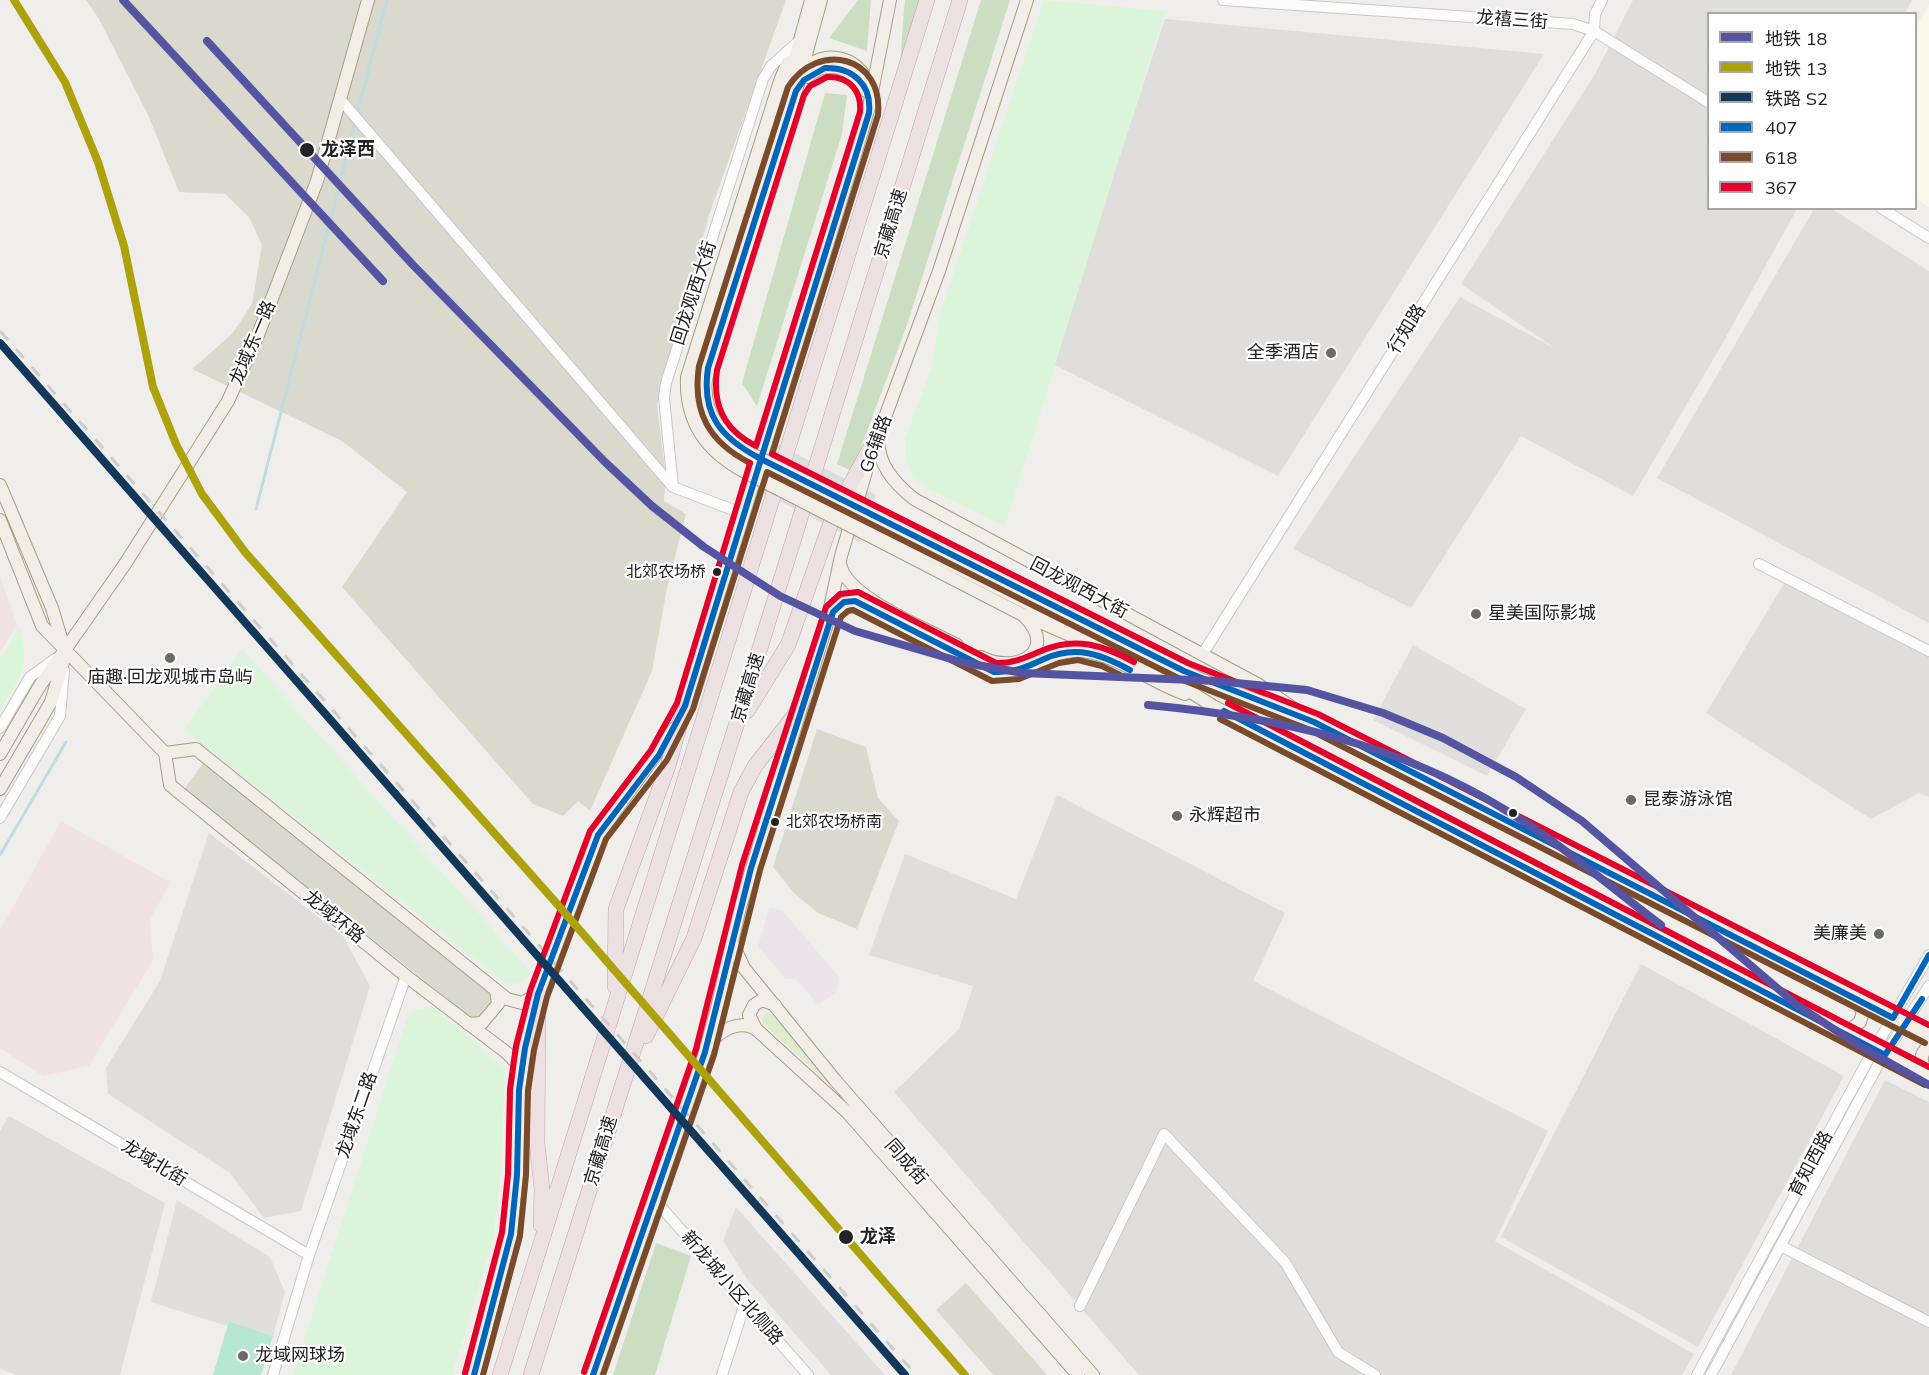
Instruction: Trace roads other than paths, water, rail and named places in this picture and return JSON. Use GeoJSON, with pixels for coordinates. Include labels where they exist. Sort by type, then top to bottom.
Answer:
{"type":"FeatureCollection","features":[{"type":"Feature","properties":{"kind":"highway","name":"京藏高速"},"geometry":{"type":"LineString","coordinates":[[500,1375],[612,1007],[927,0]]}},
{"type":"Feature","properties":{"kind":"highway","name":"京藏高速"},"geometry":{"type":"LineString","coordinates":[[531,1375],[735,729],[960,0]]}},
{"type":"Feature","properties":{"kind":"highway"},"geometry":{"type":"LineString","coordinates":[[735,729],[788,645],[833,518],[880,430]]}},
{"type":"Feature","properties":{"kind":"highway"},"geometry":{"type":"LineString","coordinates":[[623,1081],[694,938],[741,792],[756,766],[794,716],[806,692]]}},
{"type":"Feature","properties":{"kind":"highway"},"geometry":{"type":"LineString","coordinates":[[612,1007],[616,909],[668,766],[685,706]]}},
{"type":"Feature","properties":{"kind":"highway"},"geometry":{"type":"LineString","coordinates":[[538,994],[537,1143],[542,1189],[541,1244]]}},
{"type":"Feature","properties":{"kind":"main road","name":"龙域东一路"},"geometry":{"type":"LineString","coordinates":[[0,754],[39,687],[66,652],[125,564],[228,401],[258,335],[317,181],[368,0]]}},
{"type":"Feature","properties":{"kind":"main road","name":"回龙观西大街"},"geometry":{"type":"LineString","coordinates":[[748,462],[723,446],[704,424],[697,407],[696,380],[788,84],[811,0]]}},
{"type":"Feature","properties":{"kind":"main road","name":"回龙观西大街"},"geometry":{"type":"LineString","coordinates":[[748,462],[712,418],[706,399],[706,379],[801,76],[821,0]]}},
{"type":"Feature","properties":{"kind":"main road"},"geometry":{"type":"LineString","coordinates":[[474,1375],[511,1234],[522,1070],[538,994],[598,835],[659,755],[685,706],[869,107],[890,0]]}},
{"type":"Feature","properties":{"kind":"main road","name":"G6辅路"},"geometry":{"type":"LineString","coordinates":[[593,1375],[705,1052],[751,868],[826,627],[841,556],[880,430],[933,289],[1028,0]]}},
{"type":"Feature","properties":{"kind":"main road"},"geometry":{"type":"LineString","coordinates":[[801,76],[808,66],[818,60],[829,57],[847,60],[859,68],[868,80],[869,107]]}},
{"type":"Feature","properties":{"kind":"main road"},"geometry":{"type":"LineString","coordinates":[[796,91],[813,71],[826,67],[840,67],[861,83],[869,97],[869,107]]}},
{"type":"Feature","properties":{"kind":"main road","name":"回龙观西大街"},"geometry":{"type":"LineString","coordinates":[[880,430],[879,447],[882,461],[898,484],[914,500],[1259,685],[1314,722]]}},
{"type":"Feature","properties":{"kind":"main road"},"geometry":{"type":"LineString","coordinates":[[748,462],[867,523]]}},
{"type":"Feature","properties":{"kind":"main road"},"geometry":{"type":"LineString","coordinates":[[748,462],[867,523]]}},
{"type":"Feature","properties":{"kind":"main road"},"geometry":{"type":"LineString","coordinates":[[0,485],[52,609],[66,652]]}},
{"type":"Feature","properties":{"kind":"main road"},"geometry":{"type":"LineString","coordinates":[[0,520],[42,626],[165,753],[196,749],[496,990],[519,1004],[530,1001],[538,994]]}},
{"type":"Feature","properties":{"kind":"main road","name":"回龙观西大街"},"geometry":{"type":"LineString","coordinates":[[867,523],[1020,613],[1129,661],[1830,1027],[1929,1076]]}},
{"type":"Feature","properties":{"kind":"main road","name":"回龙观西大街"},"geometry":{"type":"LineString","coordinates":[[867,523],[1146,664],[1194,695]]}},
{"type":"Feature","properties":{"kind":"main road","name":"回龙观西大街"},"geometry":{"type":"LineString","coordinates":[[867,523],[1191,674],[1314,722],[1929,1035]]}},
{"type":"Feature","properties":{"kind":"main road"},"geometry":{"type":"LineString","coordinates":[[841,556],[842,573],[860,593],[995,663],[1008,665],[1020,662],[1036,646],[1035,630],[1020,613]]}},
{"type":"Feature","properties":{"kind":"main road"},"geometry":{"type":"LineString","coordinates":[[826,627],[836,609],[844,602],[852,600],[994,672],[1013,673],[1053,655],[1070,651],[1087,652],[1107,658],[1167,688],[1213,706]]}},
{"type":"Feature","properties":{"kind":"main road","name":"龙域东一路"},"geometry":{"type":"LineString","coordinates":[[0,789],[51,702],[66,652]]}},
{"type":"Feature","properties":{"kind":"main road","name":"龙域环路"},"geometry":{"type":"LineString","coordinates":[[165,753],[170,785],[406,976],[510,1056],[522,1070]]}},
{"type":"Feature","properties":{"kind":"main road","name":"同成街"},"geometry":{"type":"LineString","coordinates":[[732,941],[735,955],[744,968],[849,1096],[1093,1375]]}},
{"type":"Feature","properties":{"kind":"main road"},"geometry":{"type":"LineString","coordinates":[[468,1024],[482,1023],[498,1004],[496,990]]}},
{"type":"Feature","properties":{"kind":"main road"},"geometry":{"type":"LineString","coordinates":[[1830,1027],[1848,1031],[1862,1019],[1861,1005],[1848,995]]}},
{"type":"Feature","properties":{"kind":"main road"},"geometry":{"type":"LineString","coordinates":[[757,1030],[749,1016],[757,1002],[768,1001],[780,1010]]}},
{"type":"Feature","properties":{"kind":"main road"},"geometry":{"type":"LineString","coordinates":[[705,1052],[710,1042],[729,1028],[742,1025],[757,1030]]}},
{"type":"Feature","properties":{"kind":"main road","name":"同成街"},"geometry":{"type":"LineString","coordinates":[[757,1030],[847,1112],[1078,1375]]}},
{"type":"Feature","properties":{"kind":"main road"},"geometry":{"type":"LineString","coordinates":[[1929,1046],[1921,1060],[1929,1076]]}},
{"type":"Feature","properties":{"kind":"street","name":"龙禧三街"},"geometry":{"type":"LineString","coordinates":[[1223,0],[1332,4],[1573,24],[1594,31],[1707,101]]}},
{"type":"Feature","properties":{"kind":"street","name":"行知路"},"geometry":{"type":"LineString","coordinates":[[1202,655],[1594,31],[1595,14],[1602,0]]}},
{"type":"Feature","properties":{"kind":"street","name":"回龙观西大街"},"geometry":{"type":"LineString","coordinates":[[673,487],[664,398],[666,383],[762,79],[771,66],[798,42]]}},
{"type":"Feature","properties":{"kind":"street"},"geometry":{"type":"LineString","coordinates":[[340,99],[673,487],[744,514]]}},
{"type":"Feature","properties":{"kind":"street"},"geometry":{"type":"LineString","coordinates":[[1884,210],[1929,238]]}},
{"type":"Feature","properties":{"kind":"street"},"geometry":{"type":"LineString","coordinates":[[1759,564],[1929,651]]}},
{"type":"Feature","properties":{"kind":"street"},"geometry":{"type":"LineString","coordinates":[[0,728],[30,677],[66,652]]}},
{"type":"Feature","properties":{"kind":"street"},"geometry":{"type":"LineString","coordinates":[[0,818],[60,716],[66,652]]}},
{"type":"Feature","properties":{"kind":"street","name":"育知西路"},"geometry":{"type":"LineString","coordinates":[[1711,1375],[1781,1246],[1880,1052],[1893,1018],[1929,955]]}},
{"type":"Feature","properties":{"kind":"street","name":"龙域东二路"},"geometry":{"type":"LineString","coordinates":[[273,1375],[309,1255],[406,976]]}},
{"type":"Feature","properties":{"kind":"street","name":"育知西路"},"geometry":{"type":"LineString","coordinates":[[1697,1375],[1880,1052],[1906,1024],[1929,986]]}},
{"type":"Feature","properties":{"kind":"street","name":"龙域北街"},"geometry":{"type":"LineString","coordinates":[[0,1071],[309,1255]]}},
{"type":"Feature","properties":{"kind":"street"},"geometry":{"type":"LineString","coordinates":[[1080,1306],[1164,1134],[1285,1262],[1338,1352],[1375,1375]]}},
{"type":"Feature","properties":{"kind":"street","name":"新龙城小区北侧路"},"geometry":{"type":"LineString","coordinates":[[655,1200],[808,1375]]}},
{"type":"Feature","properties":{"kind":"street"},"geometry":{"type":"LineString","coordinates":[[1781,1246],[1929,1322]]}},
{"type":"Feature","properties":{"kind":"street"},"geometry":{"type":"LineString","coordinates":[[722,1375],[745,1303]]}},
{"type":"Feature","properties":{"kind":"waterway"},"geometry":{"type":"LineString","coordinates":[[357,114],[387,0]]}},
{"type":"Feature","properties":{"kind":"waterway"},"geometry":{"type":"LineString","coordinates":[[256,509],[356,121]]}},
{"type":"Feature","properties":{"kind":"waterway"},"geometry":{"type":"LineString","coordinates":[[0,855],[66,742]]}},
{"type":"Feature","properties":{"kind":"railway"},"geometry":{"type":"LineString","coordinates":[[0,331],[916,1375]]}},
{"type":"Feature","properties":{"kind":"metro line","name":"13"},"geometry":{"type":"LineString","coordinates":[[14,0],[65,82],[98,162],[124,246],[153,387],[176,444],[202,494],[245,552],[558,905],[965,1375]]}},
{"type":"Feature","properties":{"kind":"metro line","name":"18"},"geometry":{"type":"LineString","coordinates":[[123,0],[383,281]]}},
{"type":"Feature","properties":{"kind":"metro line","name":"18"},"geometry":{"type":"LineString","coordinates":[[207,41],[413,265],[605,462],[652,506],[704,547],[780,596],[855,631],[965,663],[1023,673],[1216,681],[1307,690],[1383,713],[1443,738],[1516,777],[1582,821],[1797,1005],[1858,1045],[1929,1085]]}},
{"type":"Feature","properties":{"kind":"metro line","name":"18"},"geometry":{"type":"LineString","coordinates":[[1148,705],[1195,710],[1289,726],[1334,737],[1423,767],[1465,787],[1527,824],[1661,925]]}},
{"type":"Feature","properties":{"kind":"rail line","name":"S2"},"geometry":{"type":"LineString","coordinates":[[0,343],[905,1375]]}},
{"type":"Feature","properties":{"kind":"place","name":"龙泽西"},"geometry":{"type":"Point","coordinates":[307,150]}},
{"type":"Feature","properties":{"kind":"place","name":"全季酒店"},"geometry":{"type":"Point","coordinates":[1331,353]}},
{"type":"Feature","properties":{"kind":"place","name":"北郊农场桥"},"geometry":{"type":"Point","coordinates":[717,572]}},
{"type":"Feature","properties":{"kind":"place","name":"星美国际影城"},"geometry":{"type":"Point","coordinates":[1476,614]}},
{"type":"Feature","properties":{"kind":"place","name":"庙趣·回龙观城市岛屿"},"geometry":{"type":"Point","coordinates":[170,658]}},
{"type":"Feature","properties":{"kind":"place","name":"昆泰游泳馆"},"geometry":{"type":"Point","coordinates":[1631,800]}},
{"type":"Feature","properties":{"kind":"place","name":"永辉超市"},"geometry":{"type":"Point","coordinates":[1177,816]}},
{"type":"Feature","properties":{"kind":"place","name":"北郊农场桥南"},"geometry":{"type":"Point","coordinates":[775,822]}},
{"type":"Feature","properties":{"kind":"place","name":"美廉美"},"geometry":{"type":"Point","coordinates":[1879,934]}},
{"type":"Feature","properties":{"kind":"place","name":"龙泽"},"geometry":{"type":"Point","coordinates":[846,1237]}},
{"type":"Feature","properties":{"kind":"place","name":"龙域网球场"},"geometry":{"type":"Point","coordinates":[243,1356]}}]}
